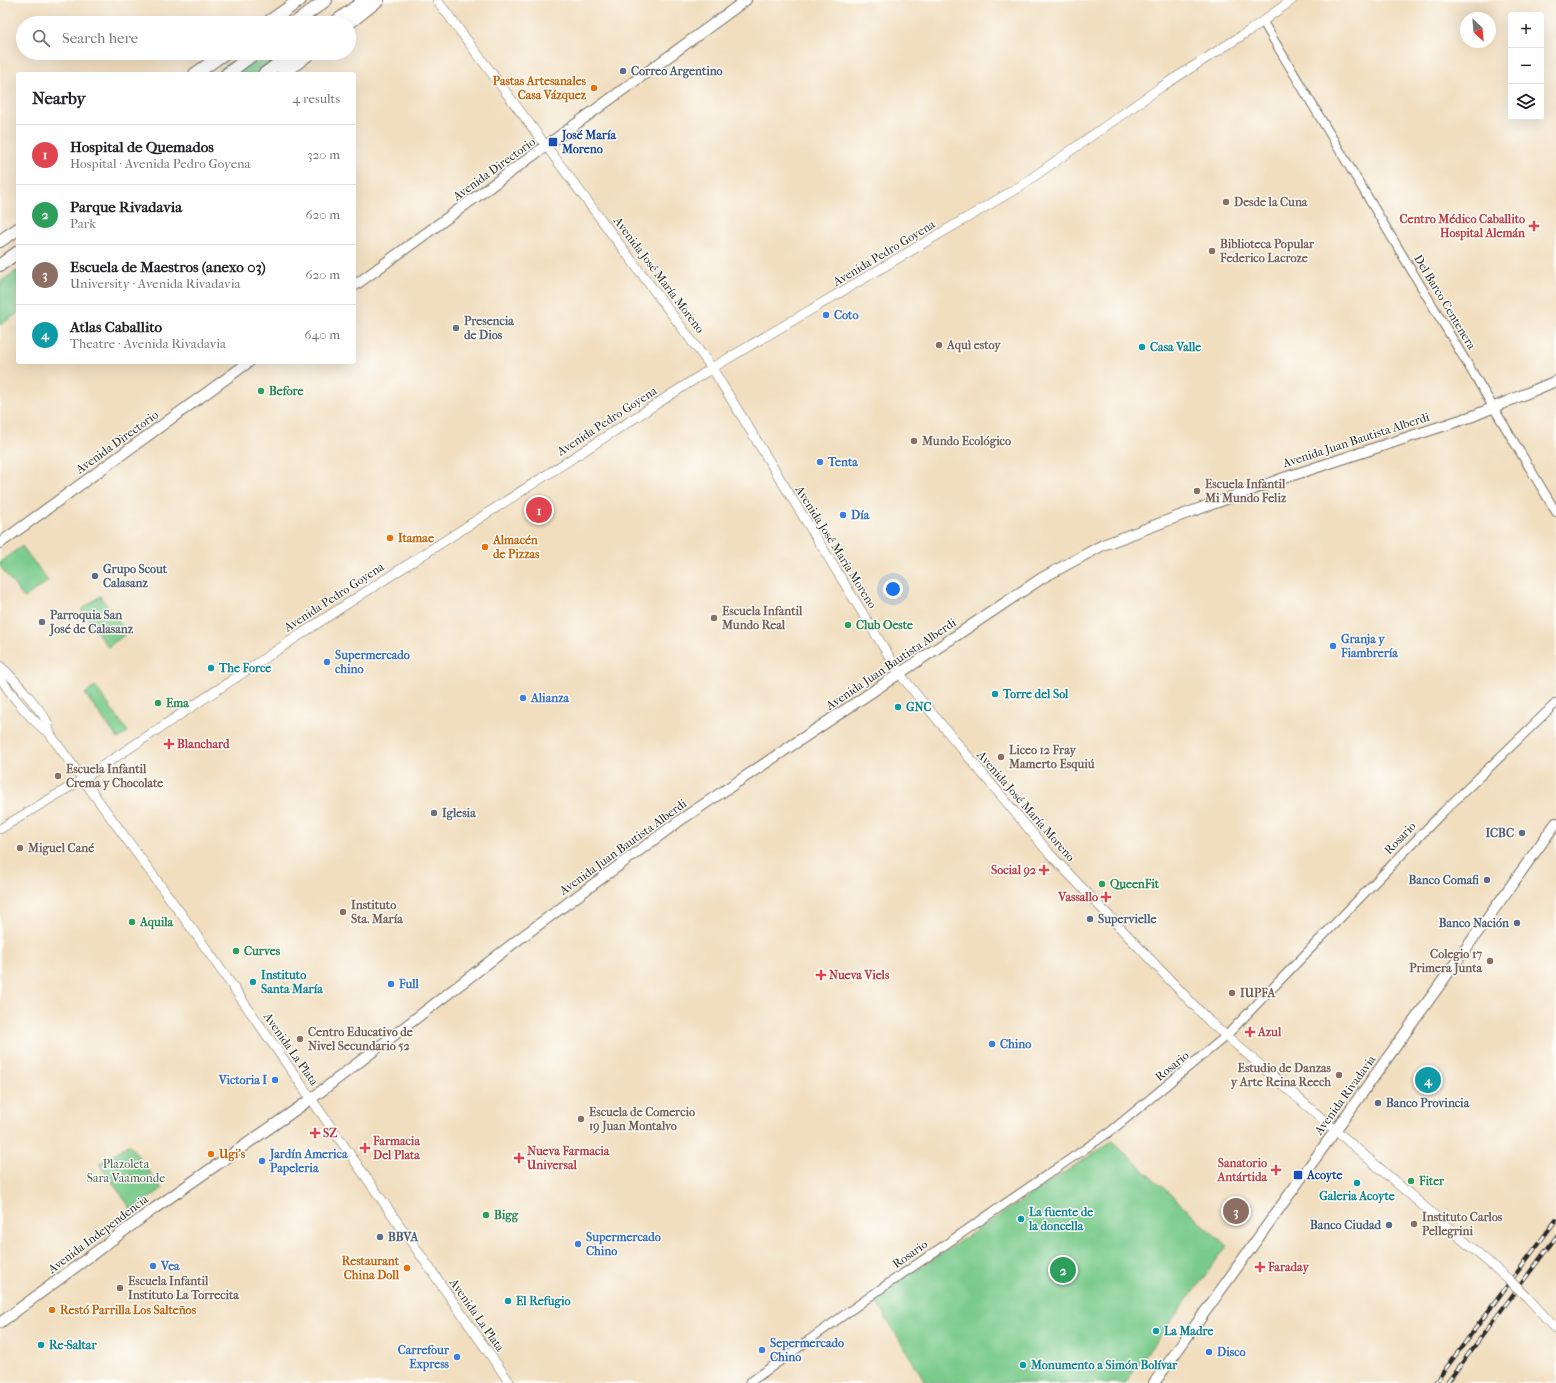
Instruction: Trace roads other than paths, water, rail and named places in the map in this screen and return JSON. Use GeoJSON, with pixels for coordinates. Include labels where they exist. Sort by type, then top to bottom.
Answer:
{"type":"FeatureCollection","features":[{"type":"Feature","properties":{"kind":"highway"},"geometry":{"type":"LineString","coordinates":[[277,16],[300,0]]}},
{"type":"Feature","properties":{"kind":"highway"},"geometry":{"type":"LineString","coordinates":[[304,16],[326,0]]}},
{"type":"Feature","properties":{"kind":"highway"},"geometry":{"type":"LineString","coordinates":[[343,16],[365,0]]}},
{"type":"Feature","properties":{"kind":"highway"},"geometry":{"type":"LineString","coordinates":[[356,17],[378,0]]}},
{"type":"Feature","properties":{"kind":"highway"},"geometry":{"type":"LineString","coordinates":[[198,72],[215,60]]}},
{"type":"Feature","properties":{"kind":"highway"},"geometry":{"type":"LineString","coordinates":[[230,72],[246,60]]}},
{"type":"Feature","properties":{"kind":"highway"},"geometry":{"type":"LineString","coordinates":[[267,72],[283,60]]}},
{"type":"Feature","properties":{"kind":"highway"},"geometry":{"type":"LineString","coordinates":[[286,72],[301,60]]}},
{"type":"Feature","properties":{"kind":"highway"},"geometry":{"type":"LineString","coordinates":[[0,241],[16,230]]}},
{"type":"Feature","properties":{"kind":"highway"},"geometry":{"type":"LineString","coordinates":[[0,265],[16,253]]}},
{"type":"Feature","properties":{"kind":"main road","name":"Avenida José María Moreno"},"geometry":{"type":"LineString","coordinates":[[437,0],[712,368],[900,674],[1049,853],[1226,1036],[1508,1279],[1527,1297],[1556,1329]]}},
{"type":"Feature","properties":{"kind":"main road","name":"Avenida Directorio"},"geometry":{"type":"LineString","coordinates":[[356,285],[746,0]]}},
{"type":"Feature","properties":{"kind":"main road","name":"Avenida Pedro Goyena"},"geometry":{"type":"LineString","coordinates":[[0,829],[82,779],[342,607],[712,368],[1019,187],[1151,96],[1164,91],[1237,43],[1249,31],[1292,0]]}},
{"type":"Feature","properties":{"kind":"main road","name":"Avenida Directorio"},"geometry":{"type":"LineString","coordinates":[[0,543],[246,364]]}},
{"type":"Feature","properties":{"kind":"main road","name":"Avenida Juan Bautista Alberdi"},"geometry":{"type":"LineString","coordinates":[[311,1099],[519,939],[676,824],[1042,578],[1103,545],[1263,485],[1495,408],[1556,381]]}},
{"type":"Feature","properties":{"kind":"main road","name":"Avenida La Plata"},"geometry":{"type":"LineString","coordinates":[[0,666],[10,674],[42,715],[47,722],[48,732]]}},
{"type":"Feature","properties":{"kind":"main road","name":"Avenida La Plata"},"geometry":{"type":"LineString","coordinates":[[0,675],[13,695],[40,727],[48,732],[189,926],[510,1383]]}},
{"type":"Feature","properties":{"kind":"main road"},"geometry":{"type":"LineString","coordinates":[[13,695],[21,698],[36,716],[39,717],[42,715]]}},
{"type":"Feature","properties":{"kind":"main road","name":"Avenida Rivadavia"},"geometry":{"type":"LineString","coordinates":[[1154,1383],[1556,823]]}},
{"type":"Feature","properties":{"kind":"main road","name":"Avenida Independencia"},"geometry":{"type":"LineString","coordinates":[[0,1323],[155,1208],[311,1099]]}},
{"type":"Feature","properties":{"kind":"street","name":"Del Barco Centenera"},"geometry":{"type":"LineString","coordinates":[[1263,22],[1556,512]]}},
{"type":"Feature","properties":{"kind":"street","name":"Rosario"},"geometry":{"type":"LineString","coordinates":[[749,1383],[879,1290],[1111,1131],[1226,1036],[1444,811],[1556,703]]}},
{"type":"Feature","properties":{"kind":"railway"},"geometry":{"type":"LineString","coordinates":[[1435,1383],[1556,1220]]}},
{"type":"Feature","properties":{"kind":"railway"},"geometry":{"type":"LineString","coordinates":[[1447,1383],[1556,1237]]}},
{"type":"Feature","properties":{"kind":"place","name":"Correo Argentino"},"geometry":{"type":"Point","coordinates":[623,71]}},
{"type":"Feature","properties":{"kind":"place","name":"Pastas Artesanales Casa Vázquez"},"geometry":{"type":"Point","coordinates":[594,88]}},
{"type":"Feature","properties":{"kind":"place","name":"José María Moreno"},"geometry":{"type":"Point","coordinates":[553,142]}},
{"type":"Feature","properties":{"kind":"place","name":"Desde la Cuna"},"geometry":{"type":"Point","coordinates":[1226,202]}},
{"type":"Feature","properties":{"kind":"place","name":"Centro Médico Caballito Hospital Alemán"},"geometry":{"type":"Point","coordinates":[1534,226]}},
{"type":"Feature","properties":{"kind":"place","name":"Biblioteca Popular Federico Lacroze"},"geometry":{"type":"Point","coordinates":[1212,251]}},
{"type":"Feature","properties":{"kind":"place","name":"Coto"},"geometry":{"type":"Point","coordinates":[826,315]}},
{"type":"Feature","properties":{"kind":"place","name":"Presencia de Dios"},"geometry":{"type":"Point","coordinates":[456,328]}},
{"type":"Feature","properties":{"kind":"place","name":"Aquì estoy"},"geometry":{"type":"Point","coordinates":[939,345]}},
{"type":"Feature","properties":{"kind":"place","name":"Casa Valle"},"geometry":{"type":"Point","coordinates":[1142,347]}},
{"type":"Feature","properties":{"kind":"place","name":"Before"},"geometry":{"type":"Point","coordinates":[261,391]}},
{"type":"Feature","properties":{"kind":"place","name":"Mundo Ecológico"},"geometry":{"type":"Point","coordinates":[914,441]}},
{"type":"Feature","properties":{"kind":"place","name":"Tenta"},"geometry":{"type":"Point","coordinates":[820,462]}},
{"type":"Feature","properties":{"kind":"place","name":"Escuela Infantil Mi Mundo Feliz"},"geometry":{"type":"Point","coordinates":[1197,491]}},
{"type":"Feature","properties":{"kind":"place","name":"Hospital de Quemados"},"geometry":{"type":"Point","coordinates":[539,510]}},
{"type":"Feature","properties":{"kind":"place","name":"Día"},"geometry":{"type":"Point","coordinates":[843,515]}},
{"type":"Feature","properties":{"kind":"place","name":"Itamae"},"geometry":{"type":"Point","coordinates":[390,538]}},
{"type":"Feature","properties":{"kind":"place","name":"Almacén de Pizzas"},"geometry":{"type":"Point","coordinates":[485,547]}},
{"type":"Feature","properties":{"kind":"place","name":"Grupo Scout Calasanz"},"geometry":{"type":"Point","coordinates":[95,576]}},
{"type":"Feature","properties":{"kind":"place","name":"Escuela Infantil Mundo Real"},"geometry":{"type":"Point","coordinates":[714,618]}},
{"type":"Feature","properties":{"kind":"place","name":"Parroquia San José de Calasanz"},"geometry":{"type":"Point","coordinates":[42,622]}},
{"type":"Feature","properties":{"kind":"place","name":"Club Oeste"},"geometry":{"type":"Point","coordinates":[848,625]}},
{"type":"Feature","properties":{"kind":"place","name":"Granja y Fiambrería"},"geometry":{"type":"Point","coordinates":[1333,646]}},
{"type":"Feature","properties":{"kind":"place","name":"Supermercado chino"},"geometry":{"type":"Point","coordinates":[327,662]}},
{"type":"Feature","properties":{"kind":"place","name":"The Force"},"geometry":{"type":"Point","coordinates":[211,668]}},
{"type":"Feature","properties":{"kind":"place","name":"Torre del Sol"},"geometry":{"type":"Point","coordinates":[995,694]}},
{"type":"Feature","properties":{"kind":"place","name":"Alianza"},"geometry":{"type":"Point","coordinates":[523,698]}},
{"type":"Feature","properties":{"kind":"place","name":"Ema"},"geometry":{"type":"Point","coordinates":[158,703]}},
{"type":"Feature","properties":{"kind":"place","name":"GNC"},"geometry":{"type":"Point","coordinates":[898,707]}},
{"type":"Feature","properties":{"kind":"place","name":"Blanchard"},"geometry":{"type":"Point","coordinates":[169,744]}},
{"type":"Feature","properties":{"kind":"place","name":"Liceo 12 Fray Mamerto Esquiú"},"geometry":{"type":"Point","coordinates":[1001,757]}},
{"type":"Feature","properties":{"kind":"place","name":"Escuela Infantil Crema y Chocolate"},"geometry":{"type":"Point","coordinates":[58,776]}},
{"type":"Feature","properties":{"kind":"place","name":"Iglesia"},"geometry":{"type":"Point","coordinates":[434,813]}},
{"type":"Feature","properties":{"kind":"place","name":"ICBC"},"geometry":{"type":"Point","coordinates":[1522,833]}},
{"type":"Feature","properties":{"kind":"place","name":"Miguel Cané"},"geometry":{"type":"Point","coordinates":[20,848]}},
{"type":"Feature","properties":{"kind":"place","name":"Social 92"},"geometry":{"type":"Point","coordinates":[1044,870]}},
{"type":"Feature","properties":{"kind":"place","name":"Banco Comafi"},"geometry":{"type":"Point","coordinates":[1487,880]}},
{"type":"Feature","properties":{"kind":"place","name":"QueenFit"},"geometry":{"type":"Point","coordinates":[1102,884]}},
{"type":"Feature","properties":{"kind":"place","name":"Vassallo"},"geometry":{"type":"Point","coordinates":[1106,897]}},
{"type":"Feature","properties":{"kind":"place","name":"Instituto Sta. María"},"geometry":{"type":"Point","coordinates":[343,912]}},
{"type":"Feature","properties":{"kind":"place","name":"Supervielle"},"geometry":{"type":"Point","coordinates":[1090,919]}},
{"type":"Feature","properties":{"kind":"place","name":"Aquila"},"geometry":{"type":"Point","coordinates":[132,922]}},
{"type":"Feature","properties":{"kind":"place","name":"Banco Nación"},"geometry":{"type":"Point","coordinates":[1517,923]}},
{"type":"Feature","properties":{"kind":"place","name":"Curves"},"geometry":{"type":"Point","coordinates":[236,951]}},
{"type":"Feature","properties":{"kind":"place","name":"Colegio 17 Primera Junta"},"geometry":{"type":"Point","coordinates":[1490,961]}},
{"type":"Feature","properties":{"kind":"place","name":"Nueva Viels"},"geometry":{"type":"Point","coordinates":[821,975]}},
{"type":"Feature","properties":{"kind":"place","name":"Instituto Santa María"},"geometry":{"type":"Point","coordinates":[253,982]}},
{"type":"Feature","properties":{"kind":"place","name":"Full"},"geometry":{"type":"Point","coordinates":[391,984]}},
{"type":"Feature","properties":{"kind":"place","name":"IUPFA"},"geometry":{"type":"Point","coordinates":[1232,993]}},
{"type":"Feature","properties":{"kind":"place","name":"Azul"},"geometry":{"type":"Point","coordinates":[1250,1032]}},
{"type":"Feature","properties":{"kind":"place","name":"Centro Educativo de Nivel Secundario 52"},"geometry":{"type":"Point","coordinates":[300,1039]}},
{"type":"Feature","properties":{"kind":"place","name":"Chino"},"geometry":{"type":"Point","coordinates":[992,1044]}},
{"type":"Feature","properties":{"kind":"place","name":"Estudio de Danzas y Arte Reina Reech"},"geometry":{"type":"Point","coordinates":[1339,1075]}},
{"type":"Feature","properties":{"kind":"place","name":"Victoria I"},"geometry":{"type":"Point","coordinates":[275,1080]}},
{"type":"Feature","properties":{"kind":"place","name":"Atlas Caballito"},"geometry":{"type":"Point","coordinates":[1428,1080]}},
{"type":"Feature","properties":{"kind":"place","name":"Banco Provincia"},"geometry":{"type":"Point","coordinates":[1378,1103]}},
{"type":"Feature","properties":{"kind":"place","name":"Escuela de Comercio 19 Juan Montalvo"},"geometry":{"type":"Point","coordinates":[581,1119]}},
{"type":"Feature","properties":{"kind":"place","name":"SZ"},"geometry":{"type":"Point","coordinates":[315,1133]}},
{"type":"Feature","properties":{"kind":"place","name":"Farmacia Del Plata"},"geometry":{"type":"Point","coordinates":[365,1148]}},
{"type":"Feature","properties":{"kind":"place","name":"Ugi's"},"geometry":{"type":"Point","coordinates":[211,1154]}},
{"type":"Feature","properties":{"kind":"place","name":"Nueva Farmacia Universal"},"geometry":{"type":"Point","coordinates":[519,1158]}},
{"type":"Feature","properties":{"kind":"place","name":"Jardín America Papeleria"},"geometry":{"type":"Point","coordinates":[262,1161]}},
{"type":"Feature","properties":{"kind":"place","name":"Sanatorio Antártida"},"geometry":{"type":"Point","coordinates":[1276,1170]}},
{"type":"Feature","properties":{"kind":"place","name":"Acoyte"},"geometry":{"type":"Point","coordinates":[1298,1175]}},
{"type":"Feature","properties":{"kind":"place","name":"Fiter"},"geometry":{"type":"Point","coordinates":[1411,1181]}},
{"type":"Feature","properties":{"kind":"place","name":"Galeria Acoyte"},"geometry":{"type":"Point","coordinates":[1357,1183]}},
{"type":"Feature","properties":{"kind":"place","name":"Escuela de Maestros (anexo 03)"},"geometry":{"type":"Point","coordinates":[1236,1211]}},
{"type":"Feature","properties":{"kind":"place","name":"Bigg"},"geometry":{"type":"Point","coordinates":[486,1215]}},
{"type":"Feature","properties":{"kind":"place","name":"La fuente de la doncella"},"geometry":{"type":"Point","coordinates":[1021,1219]}},
{"type":"Feature","properties":{"kind":"place","name":"Instituto Carlos Pellegrini"},"geometry":{"type":"Point","coordinates":[1414,1224]}},
{"type":"Feature","properties":{"kind":"place","name":"Banco Ciudad"},"geometry":{"type":"Point","coordinates":[1389,1225]}},
{"type":"Feature","properties":{"kind":"place","name":"BBVA"},"geometry":{"type":"Point","coordinates":[380,1237]}},
{"type":"Feature","properties":{"kind":"place","name":"Supermercado Chino"},"geometry":{"type":"Point","coordinates":[578,1244]}},
{"type":"Feature","properties":{"kind":"place","name":"Vea"},"geometry":{"type":"Point","coordinates":[153,1266]}},
{"type":"Feature","properties":{"kind":"place","name":"Faraday"},"geometry":{"type":"Point","coordinates":[1260,1267]}},
{"type":"Feature","properties":{"kind":"place","name":"Restaurant China Doll"},"geometry":{"type":"Point","coordinates":[407,1268]}},
{"type":"Feature","properties":{"kind":"place","name":"Parque Rivadavia"},"geometry":{"type":"Point","coordinates":[1063,1270]}},
{"type":"Feature","properties":{"kind":"place","name":"Escuela Infantil Instituto La Torrecita"},"geometry":{"type":"Point","coordinates":[120,1288]}},
{"type":"Feature","properties":{"kind":"place","name":"El Refugio"},"geometry":{"type":"Point","coordinates":[508,1301]}},
{"type":"Feature","properties":{"kind":"place","name":"Restó Parrilla Los Salteños"},"geometry":{"type":"Point","coordinates":[52,1310]}},
{"type":"Feature","properties":{"kind":"place","name":"La Madre"},"geometry":{"type":"Point","coordinates":[1156,1331]}},
{"type":"Feature","properties":{"kind":"place","name":"Re-Saltar"},"geometry":{"type":"Point","coordinates":[41,1345]}},
{"type":"Feature","properties":{"kind":"place","name":"Sepermercado Chino"},"geometry":{"type":"Point","coordinates":[762,1350]}},
{"type":"Feature","properties":{"kind":"place","name":"Disco"},"geometry":{"type":"Point","coordinates":[1209,1352]}},
{"type":"Feature","properties":{"kind":"place","name":"Carrefour Express"},"geometry":{"type":"Point","coordinates":[457,1357]}},
{"type":"Feature","properties":{"kind":"place","name":"Monumento a Simón Bolívar"},"geometry":{"type":"Point","coordinates":[1023,1365]}},
{"type":"Feature","properties":{"kind":"park label","name":"Plazoleta Sara Vaamonde"},"geometry":{"type":"Point","coordinates":[126,1171]}}]}
